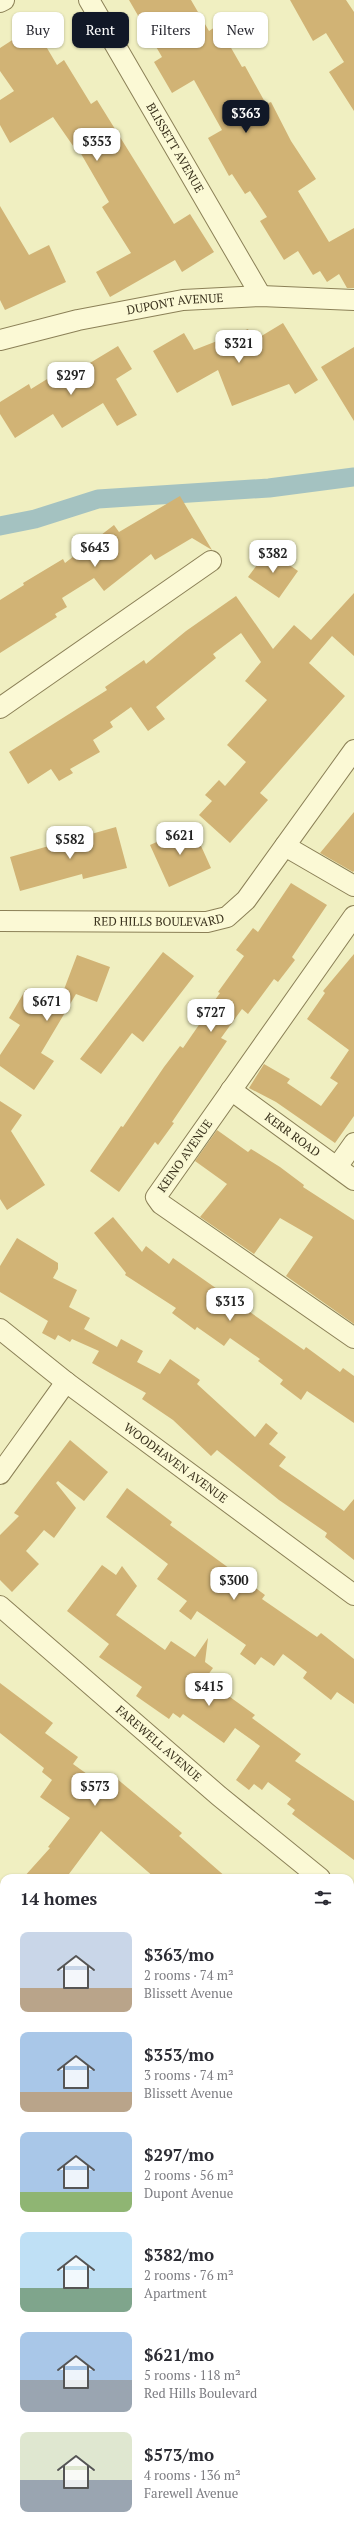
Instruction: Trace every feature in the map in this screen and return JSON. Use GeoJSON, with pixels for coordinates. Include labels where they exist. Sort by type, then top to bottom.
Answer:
{"type":"FeatureCollection","features":[{"type":"Feature","properties":{"kind":"street"},"geometry":{"type":"LineString","coordinates":[[0,2],[4,0]]}},
{"type":"Feature","properties":{"kind":"street","name":"BLISSETT AVENUE"},"geometry":{"type":"LineString","coordinates":[[89,0],[261,296]]}},
{"type":"Feature","properties":{"kind":"street","name":"DUPONT AVENUE"},"geometry":{"type":"LineString","coordinates":[[0,340],[78,320],[183,300],[261,296],[354,300]]}},
{"type":"Feature","properties":{"kind":"street"},"geometry":{"type":"LineString","coordinates":[[0,708],[210,561]]}},
{"type":"Feature","properties":{"kind":"street","name":"RED HILLS BOULEVARD"},"geometry":{"type":"LineString","coordinates":[[0,922],[207,922],[227,917],[246,900],[354,750]]}},
{"type":"Feature","properties":{"kind":"street"},"geometry":{"type":"LineString","coordinates":[[285,846],[354,886]]}},
{"type":"Feature","properties":{"kind":"street","name":"KEINO AVENUE"},"geometry":{"type":"LineString","coordinates":[[354,916],[156,1197],[161,1204],[354,1338]]}},
{"type":"Feature","properties":{"kind":"street","name":"KERR ROAD"},"geometry":{"type":"LineString","coordinates":[[231,1090],[354,1180]]}},
{"type":"Feature","properties":{"kind":"street"},"geometry":{"type":"LineString","coordinates":[[337,1167],[354,1143]]}},
{"type":"Feature","properties":{"kind":"street","name":"WOODHAVEN AVENUE"},"geometry":{"type":"LineString","coordinates":[[0,1329],[66,1382],[354,1595]]}},
{"type":"Feature","properties":{"kind":"street"},"geometry":{"type":"LineString","coordinates":[[0,1474],[66,1382]]}},
{"type":"Feature","properties":{"kind":"street","name":"FAREWELL AVENUE"},"geometry":{"type":"LineString","coordinates":[[0,1606],[219,1796],[315,1874]]}},
{"type":"Feature","properties":{"kind":"building"},"geometry":{"type":"Polygon","coordinates":[[[129,0],[191,0],[198,12],[137,12],[137,14],[129,0]]]}},
{"type":"Feature","properties":{"kind":"building"},"geometry":{"type":"Polygon","coordinates":[[[290,0],[346,0],[354,12],[354,111],[329,72],[344,62],[326,33],[313,41],[290,0]]]}},
{"type":"Feature","properties":{"kind":"building"},"geometry":{"type":"Polygon","coordinates":[[[205,24],[209,31],[213,28],[213,48],[231,48],[242,67],[245,66],[266,104],[271,102],[291,141],[316,179],[298,191],[329,242],[354,228],[354,288],[347,288],[339,274],[327,282],[320,271],[313,275],[298,251],[284,260],[260,221],[267,217],[250,191],[245,194],[232,174],[229,176],[208,138],[222,130],[194,80],[172,93],[154,62],[162,57],[157,48],[205,48],[205,24]]]}},
{"type":"Feature","properties":{"kind":"building"},"geometry":{"type":"Polygon","coordinates":[[[12,40],[12,48],[47,48],[57,65],[64,60],[91,104],[97,100],[174,224],[190,214],[214,252],[182,272],[175,260],[110,297],[96,272],[131,253],[102,207],[109,202],[80,152],[78,153],[53,117],[10,143],[0,125],[0,100],[14,91],[0,71],[0,48],[12,40]]]}},
{"type":"Feature","properties":{"kind":"building"},"geometry":{"type":"Polygon","coordinates":[[[0,206],[29,255],[49,245],[66,282],[5,310],[0,300],[0,206]]]}},
{"type":"Feature","properties":{"kind":"building"},"geometry":{"type":"Polygon","coordinates":[[[283,323],[318,380],[295,394],[289,384],[232,406],[218,370],[177,393],[153,351],[184,333],[194,350],[248,329],[253,341],[283,323]]]}},
{"type":"Feature","properties":{"kind":"building"},"geometry":{"type":"Polygon","coordinates":[[[118,346],[132,369],[116,379],[137,415],[117,426],[103,403],[62,428],[53,414],[15,438],[0,414],[0,402],[29,384],[31,389],[65,368],[70,375],[118,346]]]}},
{"type":"Feature","properties":{"kind":"building"},"geometry":{"type":"Polygon","coordinates":[[[354,347],[354,421],[321,367],[354,347]]]}},
{"type":"Feature","properties":{"kind":"building"},"geometry":{"type":"Polygon","coordinates":[[[180,496],[212,550],[192,538],[155,560],[151,554],[104,591],[94,578],[62,598],[67,607],[55,614],[57,617],[0,653],[0,600],[24,585],[23,583],[63,559],[65,563],[114,525],[119,532],[180,496]]]}},
{"type":"Feature","properties":{"kind":"building"},"geometry":{"type":"Polygon","coordinates":[[[268,550],[298,571],[279,598],[248,577],[268,550]]]}},
{"type":"Feature","properties":{"kind":"building"},"geometry":{"type":"Polygon","coordinates":[[[354,593],[354,656],[332,636],[309,663],[345,696],[260,793],[268,800],[230,843],[199,815],[212,801],[205,795],[219,780],[225,786],[246,762],[227,745],[267,700],[245,681],[261,662],[241,633],[213,654],[216,658],[156,707],[165,719],[148,731],[131,707],[110,722],[113,727],[93,740],[100,752],[70,769],[73,773],[59,781],[51,769],[28,784],[9,752],[107,690],[105,687],[144,660],[146,664],[186,631],[236,596],[273,649],[294,625],[311,640],[354,593]]]}},
{"type":"Feature","properties":{"kind":"building"},"geometry":{"type":"Polygon","coordinates":[[[354,812],[354,871],[353,872],[320,853],[354,812]]]}},
{"type":"Feature","properties":{"kind":"building"},"geometry":{"type":"Polygon","coordinates":[[[192,826],[211,868],[169,887],[150,845],[192,826]]]}},
{"type":"Feature","properties":{"kind":"building"},"geometry":{"type":"Polygon","coordinates":[[[116,827],[127,868],[83,879],[82,874],[20,891],[10,857],[116,827]]]}},
{"type":"Feature","properties":{"kind":"building"},"geometry":{"type":"Polygon","coordinates":[[[291,883],[327,905],[292,957],[295,960],[278,982],[274,979],[248,1014],[242,1009],[221,1038],[227,1041],[172,1122],[174,1123],[158,1145],[155,1142],[119,1192],[90,1171],[121,1126],[123,1127],[164,1067],[180,1046],[183,1048],[203,1019],[202,1018],[220,993],[218,992],[244,956],[236,950],[253,928],[258,932],[291,883]]]}},
{"type":"Feature","properties":{"kind":"building"},"geometry":{"type":"Polygon","coordinates":[[[163,952],[194,976],[143,1042],[132,1033],[101,1074],[80,1059],[163,952]]]}},
{"type":"Feature","properties":{"kind":"building"},"geometry":{"type":"Polygon","coordinates":[[[354,954],[354,1116],[335,1143],[276,1102],[249,1088],[264,1064],[290,1079],[287,1083],[321,1106],[338,1083],[330,1078],[349,1050],[307,1019],[325,993],[323,991],[354,954]]]}},
{"type":"Feature","properties":{"kind":"building"},"geometry":{"type":"Polygon","coordinates":[[[77,955],[110,967],[97,1002],[76,994],[41,1053],[54,1061],[34,1090],[0,1066],[0,1055],[20,1025],[9,1018],[26,989],[57,1008],[77,955]]]}},
{"type":"Feature","properties":{"kind":"building"},"geometry":{"type":"Polygon","coordinates":[[[0,1101],[22,1115],[11,1131],[45,1185],[7,1210],[0,1199],[0,1101]]]}},
{"type":"Feature","properties":{"kind":"building"},"geometry":{"type":"Polygon","coordinates":[[[217,1130],[248,1152],[251,1149],[280,1167],[304,1185],[303,1187],[354,1220],[354,1324],[286,1276],[313,1237],[280,1218],[254,1254],[200,1217],[227,1184],[195,1161],[217,1130]]]}},
{"type":"Feature","properties":{"kind":"building"},"geometry":{"type":"Polygon","coordinates":[[[113,1217],[142,1252],[146,1246],[169,1264],[173,1258],[304,1350],[306,1347],[340,1372],[343,1368],[354,1376],[354,1423],[307,1391],[301,1400],[280,1384],[283,1380],[258,1361],[260,1359],[230,1338],[224,1346],[197,1327],[195,1330],[172,1313],[176,1308],[125,1275],[126,1273],[94,1233],[113,1217]]]}},
{"type":"Feature","properties":{"kind":"building"},"geometry":{"type":"Polygon","coordinates":[[[17,1238],[58,1263],[58,1269],[53,1278],[77,1290],[69,1307],[90,1318],[84,1329],[117,1347],[121,1339],[143,1351],[137,1362],[160,1374],[170,1359],[200,1380],[197,1384],[255,1437],[266,1423],[278,1433],[269,1444],[286,1457],[279,1466],[344,1511],[354,1499],[354,1560],[325,1537],[327,1533],[279,1500],[217,1450],[211,1456],[173,1420],[142,1399],[146,1393],[92,1363],[99,1351],[72,1339],[70,1342],[58,1335],[55,1340],[42,1333],[48,1321],[0,1292],[0,1266],[17,1238]]]}},
{"type":"Feature","properties":{"kind":"building"},"geometry":{"type":"Polygon","coordinates":[[[70,1440],[108,1472],[84,1501],[58,1481],[56,1483],[76,1508],[54,1538],[44,1530],[26,1551],[39,1564],[12,1592],[0,1580],[0,1535],[19,1516],[14,1513],[70,1440]]]}},
{"type":"Feature","properties":{"kind":"building"},"geometry":{"type":"Polygon","coordinates":[[[127,1488],[172,1522],[170,1525],[237,1574],[242,1567],[254,1575],[249,1583],[265,1595],[262,1599],[317,1637],[321,1633],[354,1659],[354,1704],[337,1692],[331,1700],[303,1678],[307,1672],[283,1654],[274,1666],[261,1657],[255,1665],[240,1654],[246,1645],[197,1611],[191,1620],[179,1611],[187,1601],[157,1579],[168,1564],[106,1517],[127,1488]]]}},
{"type":"Feature","properties":{"kind":"building"},"geometry":{"type":"Polygon","coordinates":[[[102,1565],[116,1575],[122,1566],[137,1586],[116,1615],[165,1650],[171,1641],[195,1657],[208,1638],[205,1662],[213,1668],[205,1679],[255,1715],[252,1718],[301,1754],[295,1761],[354,1801],[354,1860],[292,1814],[295,1810],[287,1804],[291,1799],[268,1782],[262,1790],[254,1784],[249,1790],[236,1780],[260,1746],[235,1728],[224,1743],[183,1714],[180,1718],[173,1713],[169,1719],[136,1696],[142,1687],[99,1657],[109,1644],[67,1611],[102,1565]]]}},
{"type":"Feature","properties":{"kind":"building"},"geometry":{"type":"Polygon","coordinates":[[[0,1683],[53,1723],[45,1733],[78,1757],[73,1764],[101,1784],[110,1773],[182,1833],[179,1836],[222,1874],[150,1874],[101,1831],[69,1874],[27,1874],[50,1848],[48,1847],[70,1818],[40,1797],[52,1780],[42,1772],[44,1768],[0,1733],[0,1683]]]}},
{"type":"Feature","properties":{"kind":"waterway"},"geometry":{"type":"LineString","coordinates":[[0,526],[35,519],[98,499],[269,488],[354,477]]}}]}
